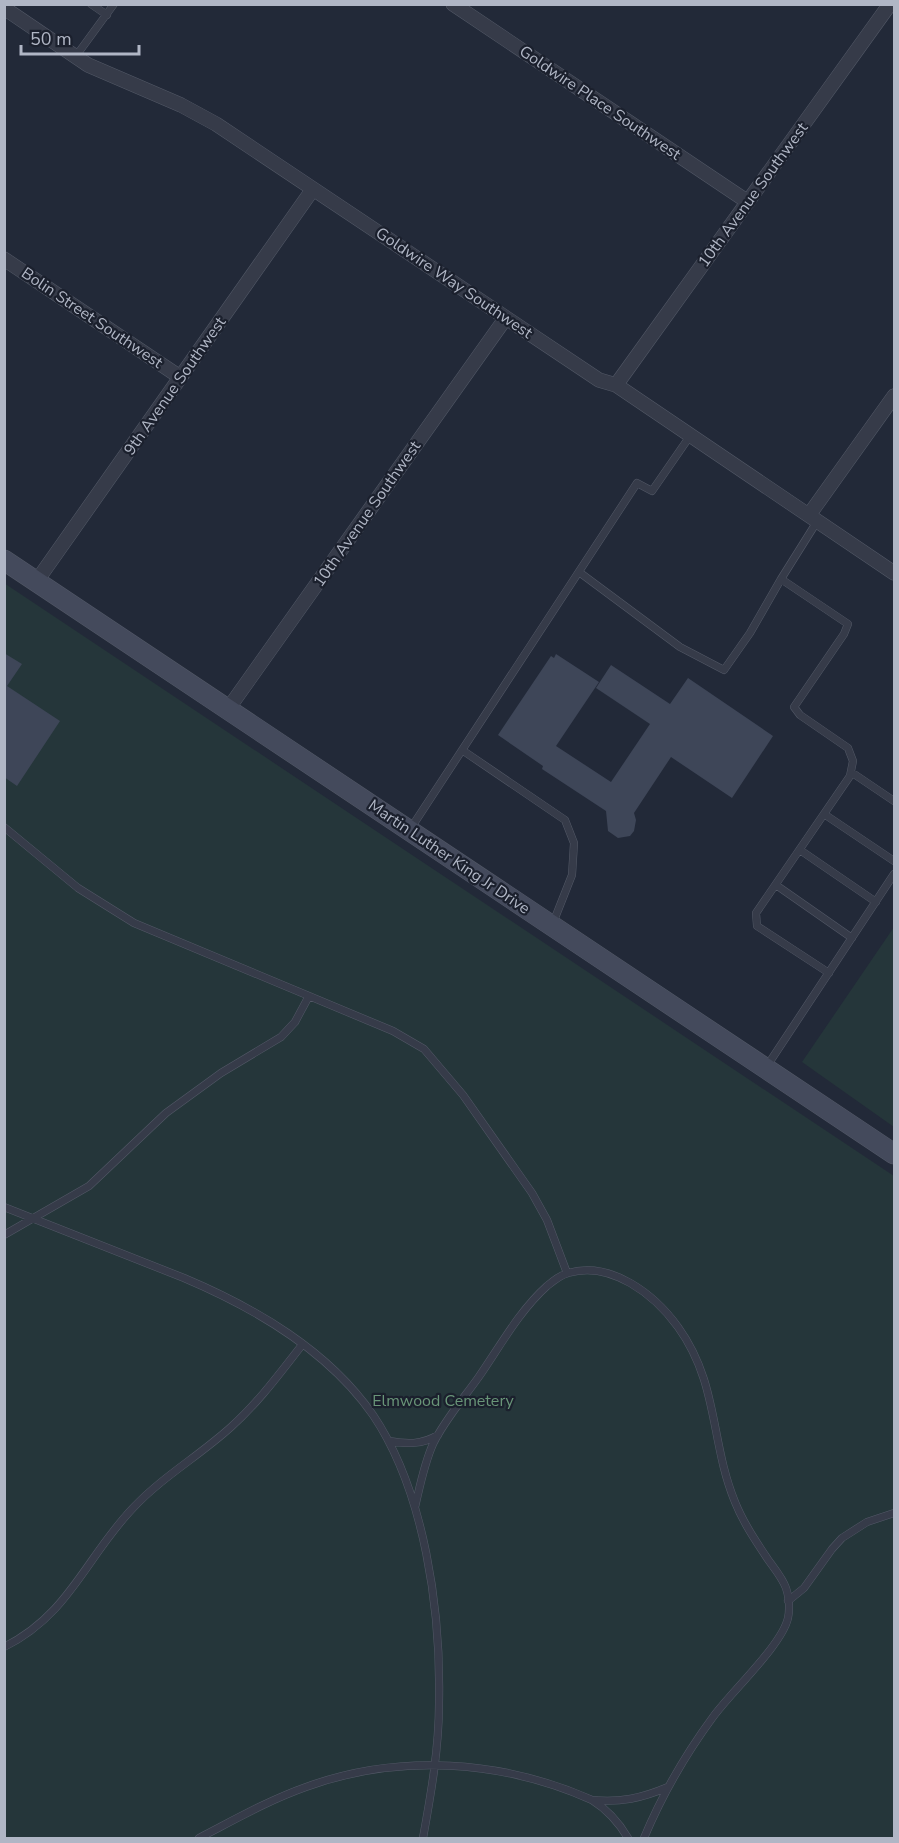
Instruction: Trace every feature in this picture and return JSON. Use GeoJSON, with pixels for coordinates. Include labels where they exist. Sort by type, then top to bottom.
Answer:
{"type":"FeatureCollection","features":[{"type":"Feature","properties":{"kind":"main road","name":"Martin Luther King Jr Drive"},"geometry":{"type":"LineString","coordinates":[[4,560],[894,1154]]}},
{"type":"Feature","properties":{"kind":"street","name":"Goldwire Place Southwest"},"geometry":{"type":"LineString","coordinates":[[453,4],[748,202]]}},
{"type":"Feature","properties":{"kind":"street","name":"10th Avenue Southwest"},"geometry":{"type":"LineString","coordinates":[[616,385],[890,4]]}},
{"type":"Feature","properties":{"kind":"street","name":"Goldwire Way Southwest"},"geometry":{"type":"LineString","coordinates":[[4,8],[88,64],[181,105],[216,124],[505,319],[599,380],[616,385],[894,573]]}},
{"type":"Feature","properties":{"kind":"street","name":"9th Avenue Southwest"},"geometry":{"type":"LineString","coordinates":[[36,582],[313,189]]}},
{"type":"Feature","properties":{"kind":"street","name":"Bolin Street Southwest"},"geometry":{"type":"LineString","coordinates":[[4,259],[180,377]]}},
{"type":"Feature","properties":{"kind":"street","name":"10th Avenue Southwest"},"geometry":{"type":"LineString","coordinates":[[228,709],[505,319]]}},
{"type":"Feature","properties":{"kind":"street"},"geometry":{"type":"LineString","coordinates":[[813,518],[894,396]]}},
{"type":"Feature","properties":{"kind":"lane"},"geometry":{"type":"LineString","coordinates":[[91,4],[106,15]]}},
{"type":"Feature","properties":{"kind":"lane"},"geometry":{"type":"LineString","coordinates":[[76,56],[114,4]]}},
{"type":"Feature","properties":{"kind":"lane"},"geometry":{"type":"LineString","coordinates":[[409,830],[638,483],[652,491],[690,436]]}},
{"type":"Feature","properties":{"kind":"lane"},"geometry":{"type":"LineString","coordinates":[[579,572],[680,646],[724,670],[750,633],[813,518]]}},
{"type":"Feature","properties":{"kind":"lane"},"geometry":{"type":"LineString","coordinates":[[781,579],[848,624],[844,634],[794,707],[800,715],[848,748],[853,761],[850,776],[756,913],[757,926],[829,973]]}},
{"type":"Feature","properties":{"kind":"lane"},"geometry":{"type":"LineString","coordinates":[[462,750],[565,819],[574,843],[572,875],[552,925]]}},
{"type":"Feature","properties":{"kind":"lane"},"geometry":{"type":"LineString","coordinates":[[850,772],[894,801]]}},
{"type":"Feature","properties":{"kind":"lane"},"geometry":{"type":"LineString","coordinates":[[824,814],[894,861]]}},
{"type":"Feature","properties":{"kind":"lane"},"geometry":{"type":"LineString","coordinates":[[4,827],[78,888],[134,923],[393,1031],[424,1049],[463,1095],[532,1193],[547,1220],[567,1274]]}},
{"type":"Feature","properties":{"kind":"lane"},"geometry":{"type":"LineString","coordinates":[[800,850],[876,902]]}},
{"type":"Feature","properties":{"kind":"lane"},"geometry":{"type":"LineString","coordinates":[[765,1068],[894,874]]}},
{"type":"Feature","properties":{"kind":"lane"},"geometry":{"type":"LineString","coordinates":[[776,885],[852,938]]}},
{"type":"Feature","properties":{"kind":"lane"},"geometry":{"type":"LineString","coordinates":[[4,1235],[89,1186],[166,1113],[195,1091],[281,1037],[295,1022],[309,996]]}},
{"type":"Feature","properties":{"kind":"lane"},"geometry":{"type":"LineString","coordinates":[[4,1207],[210,1289],[259,1315],[302,1345],[342,1378],[372,1414],[400,1464],[415,1507],[434,1606],[439,1703],[434,1766],[423,1839]]}},
{"type":"Feature","properties":{"kind":"lane"},"geometry":{"type":"LineString","coordinates":[[415,1507],[427,1461],[440,1433],[535,1298],[552,1282],[567,1274],[592,1271],[624,1279],[651,1298],[677,1325],[696,1357],[708,1387],[723,1464],[735,1502],[748,1530],[786,1588],[789,1601],[788,1618],[780,1636],[713,1716],[668,1787],[644,1839]]}},
{"type":"Feature","properties":{"kind":"lane"},"geometry":{"type":"LineString","coordinates":[[4,1647],[32,1632],[53,1613],[79,1582],[120,1521],[152,1490],[233,1425],[263,1394],[302,1345]]}},
{"type":"Feature","properties":{"kind":"lane"},"geometry":{"type":"LineString","coordinates":[[388,1441],[417,1443],[429,1440],[440,1433]]}},
{"type":"Feature","properties":{"kind":"lane"},"geometry":{"type":"LineString","coordinates":[[789,1601],[804,1588],[842,1538],[867,1522],[894,1512]]}},
{"type":"Feature","properties":{"kind":"lane"},"geometry":{"type":"LineString","coordinates":[[199,1839],[279,1798],[331,1779],[377,1769],[434,1766],[455,1766],[520,1775],[549,1783],[592,1800],[604,1808],[617,1820],[628,1839]]}},
{"type":"Feature","properties":{"kind":"lane"},"geometry":{"type":"LineString","coordinates":[[592,1800],[626,1801],[647,1796],[668,1787]]}},
{"type":"Feature","properties":{"kind":"green space","name":"Elmwood Cemetery"},"geometry":{"type":"Polygon","coordinates":[[[4,583],[894,1176],[894,1838],[5,1838],[4,583]]]}},
{"type":"Feature","properties":{"kind":"green space"},"geometry":{"type":"Polygon","coordinates":[[[894,927],[894,1127],[802,1062],[894,927]]]}},
{"type":"Feature","properties":{"kind":"building"},"geometry":{"type":"Polygon","coordinates":[[[4,653],[22,664],[7,686],[60,721],[17,786],[4,777],[4,653]]]}},
{"type":"Feature","properties":{"kind":"building"},"geometry":{"type":"Polygon","coordinates":[[[556,654],[599,682],[556,746],[611,782],[650,724],[596,688],[611,665],[670,704],[688,678],[773,736],[732,798],[671,757],[634,813],[636,820],[634,831],[630,836],[618,838],[608,831],[606,811],[542,769],[543,766],[498,735],[551,656],[554,658],[556,654]]]}}]}
